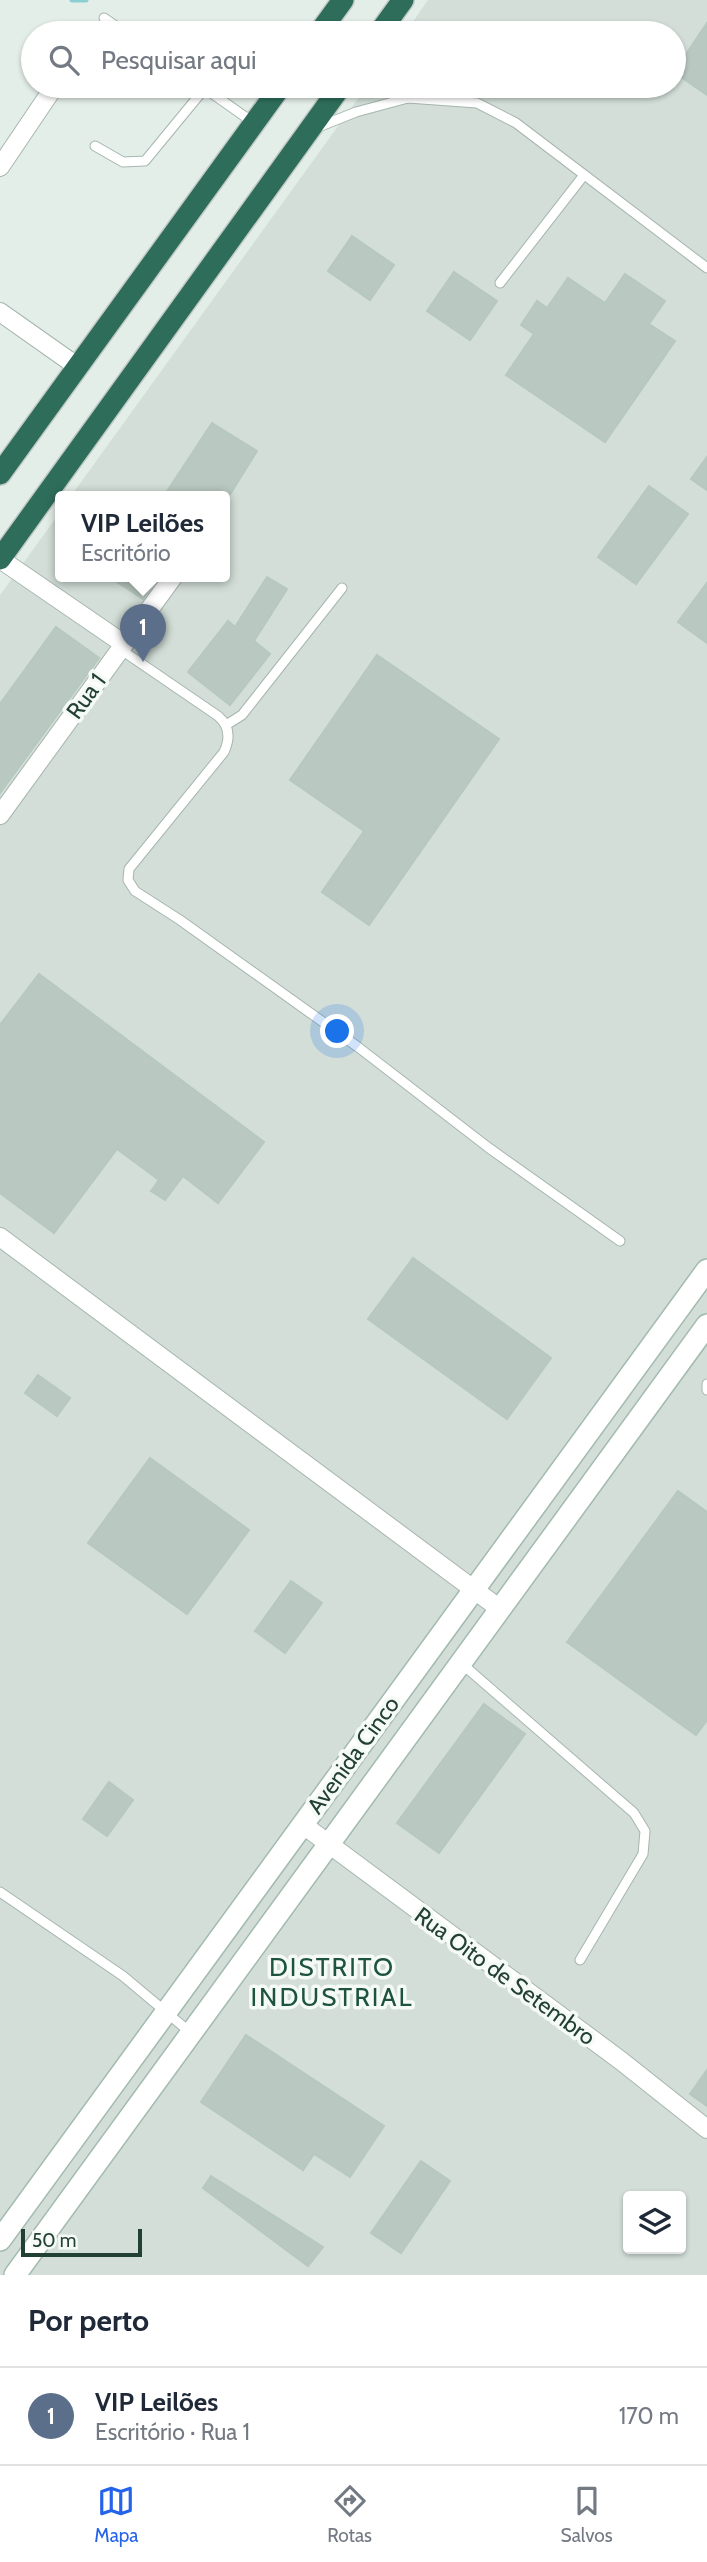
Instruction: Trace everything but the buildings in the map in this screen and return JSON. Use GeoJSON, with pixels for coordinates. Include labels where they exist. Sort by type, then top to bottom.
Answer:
{"type":"FeatureCollection","features":[{"type":"Feature","properties":{"kind":"highway"},"geometry":{"type":"LineString","coordinates":[[328,21],[343,0]]}},
{"type":"Feature","properties":{"kind":"highway"},"geometry":{"type":"LineString","coordinates":[[389,21],[403,0]]}},
{"type":"Feature","properties":{"kind":"highway"},"geometry":{"type":"LineString","coordinates":[[0,474],[272,98]]}},
{"type":"Feature","properties":{"kind":"highway"},"geometry":{"type":"LineString","coordinates":[[0,559],[332,98]]}},
{"type":"Feature","properties":{"kind":"street"},"geometry":{"type":"LineString","coordinates":[[0,167],[47,98]]}},
{"type":"Feature","properties":{"kind":"street"},"geometry":{"type":"LineString","coordinates":[[0,312],[78,367]]}},
{"type":"Feature","properties":{"kind":"street"},"geometry":{"type":"LineString","coordinates":[[0,559],[122,647]]}},
{"type":"Feature","properties":{"kind":"street","name":"Rua 1"},"geometry":{"type":"LineString","coordinates":[[0,815],[169,582]]}},
{"type":"Feature","properties":{"kind":"street"},"geometry":{"type":"LineString","coordinates":[[0,1237],[500,1609]]}},
{"type":"Feature","properties":{"kind":"street","name":"Avenida Cinco"},"geometry":{"type":"LineString","coordinates":[[0,2240],[707,1270]]}},
{"type":"Feature","properties":{"kind":"street","name":"Avenida Cinco"},"geometry":{"type":"LineString","coordinates":[[15,2275],[707,1325]]}},
{"type":"Feature","properties":{"kind":"street","name":"Rua Oito de Setembro"},"geometry":{"type":"LineString","coordinates":[[302,1825],[620,2060],[707,2129]]}},
{"type":"Feature","properties":{"kind":"lane"},"geometry":{"type":"LineString","coordinates":[[104,18],[108,21]]}},
{"type":"Feature","properties":{"kind":"lane"},"geometry":{"type":"LineString","coordinates":[[95,146],[123,162],[145,161],[194,98]]}},
{"type":"Feature","properties":{"kind":"lane"},"geometry":{"type":"LineString","coordinates":[[219,98],[254,123]]}},
{"type":"Feature","properties":{"kind":"lane"},"geometry":{"type":"LineString","coordinates":[[307,133],[356,112],[408,98],[477,103],[516,123],[707,268]]}},
{"type":"Feature","properties":{"kind":"lane"},"geometry":{"type":"LineString","coordinates":[[499,283],[584,175]]}},
{"type":"Feature","properties":{"kind":"lane"},"geometry":{"type":"LineString","coordinates":[[226,724],[242,715],[342,588]]}},
{"type":"Feature","properties":{"kind":"lane"},"geometry":{"type":"LineString","coordinates":[[122,647],[218,716],[226,724],[229,740],[224,752],[129,869],[131,886],[358,1047],[489,1148],[620,1241]]}},
{"type":"Feature","properties":{"kind":"lane"},"geometry":{"type":"LineString","coordinates":[[707,1384],[707,1390]]}},
{"type":"Feature","properties":{"kind":"lane"},"geometry":{"type":"LineString","coordinates":[[461,1663],[634,1813],[645,1831],[643,1854],[580,1960]]}},
{"type":"Feature","properties":{"kind":"lane"},"geometry":{"type":"LineString","coordinates":[[0,1892],[123,1976],[191,2033]]}},
{"type":"Feature","properties":{"kind":"shaded area"},"geometry":{"type":"Polygon","coordinates":[[[428,0],[707,0],[707,2275],[0,2275],[0,595],[55,519],[55,582],[230,582],[230,491],[75,491],[358,98],[686,98],[686,21],[413,21],[428,0]]]}},
{"type":"Feature","properties":{"kind":"waterway"},"geometry":{"type":"LineString","coordinates":[[72,0],[86,0]]}},
{"type":"Feature","properties":{"kind":"place","name":"VIP Leilões"},"geometry":{"type":"Point","coordinates":[143,662]}},
{"type":"Feature","properties":{"kind":"district","name":"DISTRITO INDUSTRIAL"},"geometry":{"type":"Point","coordinates":[332,1982]}}]}
